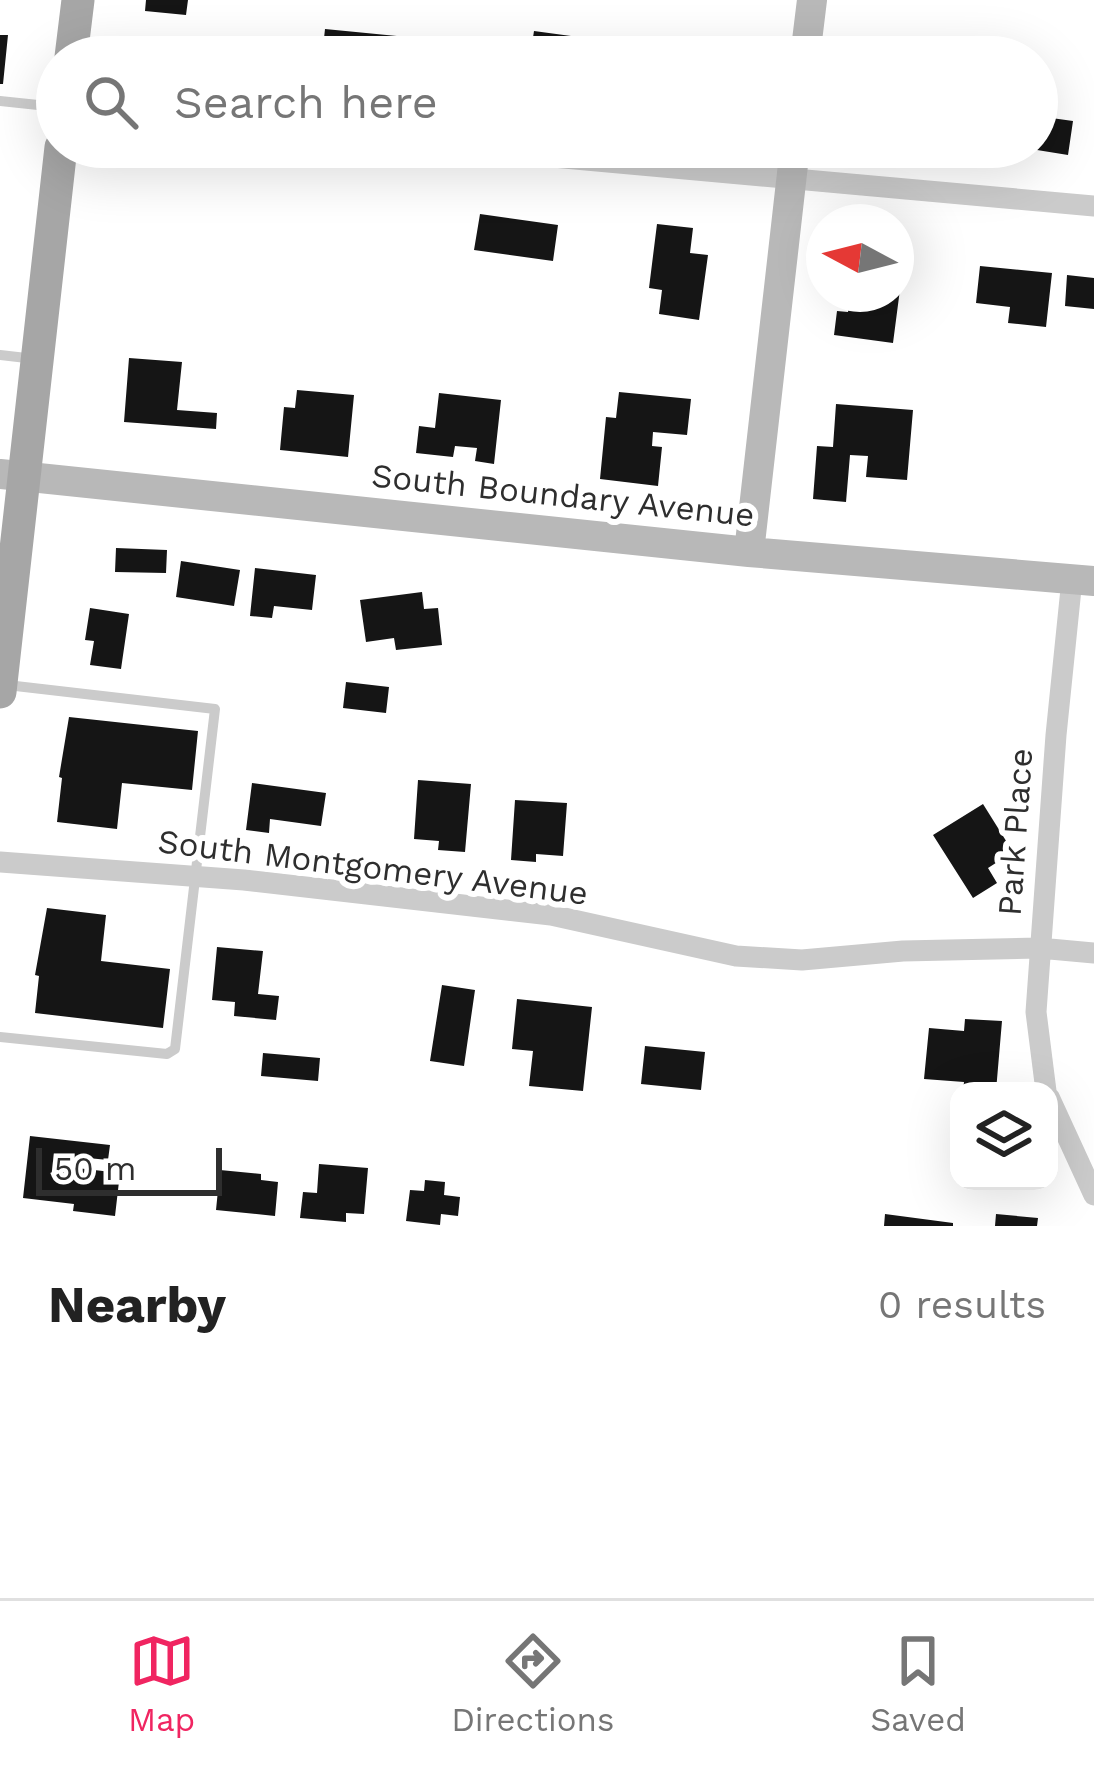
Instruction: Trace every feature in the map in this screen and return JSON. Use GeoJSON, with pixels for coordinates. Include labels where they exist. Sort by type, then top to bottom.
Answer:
{"type":"FeatureCollection","features":[{"type":"Feature","properties":{"kind":"main road"},"geometry":{"type":"LineString","coordinates":[[74,36],[78,0]]}},
{"type":"Feature","properties":{"kind":"main road"},"geometry":{"type":"LineString","coordinates":[[0,688],[12,476],[38,359],[60,168]]}},
{"type":"Feature","properties":{"kind":"street"},"geometry":{"type":"LineString","coordinates":[[808,36],[812,0]]}},
{"type":"Feature","properties":{"kind":"street"},"geometry":{"type":"LineString","coordinates":[[664,168],[1094,206]]}},
{"type":"Feature","properties":{"kind":"street"},"geometry":{"type":"LineString","coordinates":[[749,552],[792,168]]}},
{"type":"Feature","properties":{"kind":"street","name":"South Boundary Avenue"},"geometry":{"type":"LineString","coordinates":[[12,476],[749,552],[1083,580]]}},
{"type":"Feature","properties":{"kind":"street","name":"Park Place"},"geometry":{"type":"LineString","coordinates":[[1046,1082],[1036,1012],[1039,948],[1083,580]]}},
{"type":"Feature","properties":{"kind":"street","name":"South Montgomery Avenue"},"geometry":{"type":"LineString","coordinates":[[0,862],[195,876],[551,914],[736,956],[802,959],[1039,948],[1094,953]]}},
{"type":"Feature","properties":{"kind":"street","name":"Park Place"},"geometry":{"type":"LineString","coordinates":[[1058,1116],[1094,1195]]}},
{"type":"Feature","properties":{"kind":"lane"},"geometry":{"type":"LineString","coordinates":[[0,101],[36,105]]}},
{"type":"Feature","properties":{"kind":"lane"},"geometry":{"type":"LineString","coordinates":[[0,355],[38,359]]}},
{"type":"Feature","properties":{"kind":"lane"},"geometry":{"type":"LineString","coordinates":[[0,688],[215,709],[175,1048],[167,1054],[0,1036]]}},
{"type":"Feature","properties":{"kind":"building"},"geometry":{"type":"Polygon","coordinates":[[[146,0],[188,0],[186,15],[145,11],[146,0]]]}},
{"type":"Feature","properties":{"kind":"building"},"geometry":{"type":"Polygon","coordinates":[[[325,29],[397,36],[324,36],[325,29]]]}},
{"type":"Feature","properties":{"kind":"building"},"geometry":{"type":"Polygon","coordinates":[[[534,31],[571,36],[533,36],[534,31]]]}},
{"type":"Feature","properties":{"kind":"building"},"geometry":{"type":"Polygon","coordinates":[[[0,35],[8,35],[3,84],[0,84],[0,35]]]}},
{"type":"Feature","properties":{"kind":"building"},"geometry":{"type":"Polygon","coordinates":[[[1058,119],[1073,121],[1068,155],[1058,153],[1058,119]]]}},
{"type":"Feature","properties":{"kind":"building"},"geometry":{"type":"Polygon","coordinates":[[[480,214],[558,225],[553,261],[474,250],[480,214]]]}},
{"type":"Feature","properties":{"kind":"building"},"geometry":{"type":"Polygon","coordinates":[[[657,224],[693,228],[690,253],[708,255],[699,320],[659,314],[662,290],[649,288],[657,224]]]}},
{"type":"Feature","properties":{"kind":"building"},"geometry":{"type":"Polygon","coordinates":[[[980,266],[1052,273],[1046,327],[1008,323],[1010,307],[976,303],[980,266]]]}},
{"type":"Feature","properties":{"kind":"building"},"geometry":{"type":"Polygon","coordinates":[[[1067,275],[1094,278],[1094,309],[1065,306],[1067,275]]]}},
{"type":"Feature","properties":{"kind":"building"},"geometry":{"type":"Polygon","coordinates":[[[837,312],[897,312],[893,343],[834,335],[837,312]]]}},
{"type":"Feature","properties":{"kind":"building"},"geometry":{"type":"Polygon","coordinates":[[[129,358],[182,362],[177,410],[217,413],[216,429],[124,422],[129,358]]]}},
{"type":"Feature","properties":{"kind":"building"},"geometry":{"type":"Polygon","coordinates":[[[297,390],[354,395],[348,457],[280,450],[284,407],[295,408],[297,390]]]}},
{"type":"Feature","properties":{"kind":"building"},"geometry":{"type":"Polygon","coordinates":[[[619,392],[691,399],[687,435],[653,432],[652,446],[662,447],[658,486],[600,479],[606,417],[616,418],[619,392]]]}},
{"type":"Feature","properties":{"kind":"building"},"geometry":{"type":"Polygon","coordinates":[[[439,393],[501,400],[494,464],[475,461],[477,448],[455,446],[453,457],[416,453],[419,426],[435,428],[439,393]]]}},
{"type":"Feature","properties":{"kind":"building"},"geometry":{"type":"Polygon","coordinates":[[[836,404],[913,410],[907,480],[866,477],[868,456],[850,455],[846,502],[813,499],[817,446],[833,447],[836,404]]]}},
{"type":"Feature","properties":{"kind":"building"},"geometry":{"type":"Polygon","coordinates":[[[116,548],[167,550],[166,573],[115,572],[116,548]]]}},
{"type":"Feature","properties":{"kind":"building"},"geometry":{"type":"Polygon","coordinates":[[[181,561],[240,570],[234,606],[176,597],[181,561]]]}},
{"type":"Feature","properties":{"kind":"building"},"geometry":{"type":"Polygon","coordinates":[[[255,568],[316,575],[312,610],[274,606],[272,618],[250,616],[255,568]]]}},
{"type":"Feature","properties":{"kind":"building"},"geometry":{"type":"Polygon","coordinates":[[[422,592],[424,609],[438,608],[442,645],[396,650],[394,638],[366,642],[360,600],[422,592]]]}},
{"type":"Feature","properties":{"kind":"building"},"geometry":{"type":"Polygon","coordinates":[[[90,608],[129,614],[121,669],[90,665],[94,641],[85,640],[90,608]]]}},
{"type":"Feature","properties":{"kind":"building"},"geometry":{"type":"Polygon","coordinates":[[[346,682],[389,687],[386,713],[343,708],[346,682]]]}},
{"type":"Feature","properties":{"kind":"building"},"geometry":{"type":"Polygon","coordinates":[[[69,717],[198,731],[192,790],[122,783],[117,829],[57,822],[69,717]]]}},
{"type":"Feature","properties":{"kind":"building"},"geometry":{"type":"Polygon","coordinates":[[[418,780],[471,784],[465,852],[438,850],[439,841],[414,839],[418,780]]]}},
{"type":"Feature","properties":{"kind":"building"},"geometry":{"type":"Polygon","coordinates":[[[252,783],[326,793],[321,826],[270,819],[269,833],[246,830],[252,783]]]}},
{"type":"Feature","properties":{"kind":"building"},"geometry":{"type":"Polygon","coordinates":[[[515,800],[567,803],[563,856],[536,854],[536,862],[511,860],[515,800]]]}},
{"type":"Feature","properties":{"kind":"building"},"geometry":{"type":"Polygon","coordinates":[[[983,804],[1013,852],[988,868],[997,883],[973,898],[933,835],[983,804]]]}},
{"type":"Feature","properties":{"kind":"building"},"geometry":{"type":"Polygon","coordinates":[[[47,908],[106,915],[101,961],[170,969],[163,1028],[35,1013],[39,976],[35,975],[47,908]]]}},
{"type":"Feature","properties":{"kind":"building"},"geometry":{"type":"Polygon","coordinates":[[[217,947],[263,951],[258,994],[279,996],[276,1020],[234,1016],[235,1002],[212,1000],[217,947]]]}},
{"type":"Feature","properties":{"kind":"building"},"geometry":{"type":"Polygon","coordinates":[[[442,985],[475,990],[464,1066],[430,1061],[442,985]]]}},
{"type":"Feature","properties":{"kind":"building"},"geometry":{"type":"Polygon","coordinates":[[[517,999],[592,1007],[583,1091],[529,1086],[533,1051],[512,1049],[517,999]]]}},
{"type":"Feature","properties":{"kind":"building"},"geometry":{"type":"Polygon","coordinates":[[[965,1019],[1002,1021],[997,1082],[924,1079],[929,1028],[964,1031],[965,1019]]]}},
{"type":"Feature","properties":{"kind":"building"},"geometry":{"type":"Polygon","coordinates":[[[645,1046],[705,1052],[701,1090],[641,1084],[645,1046]]]}},
{"type":"Feature","properties":{"kind":"building"},"geometry":{"type":"Polygon","coordinates":[[[263,1053],[320,1058],[318,1081],[261,1076],[263,1053]]]}},
{"type":"Feature","properties":{"kind":"building"},"geometry":{"type":"Polygon","coordinates":[[[30,1136],[110,1145],[108,1160],[78,1157],[77,1168],[120,1173],[115,1216],[73,1211],[74,1204],[23,1198],[30,1136]]]}},
{"type":"Feature","properties":{"kind":"building"},"geometry":{"type":"Polygon","coordinates":[[[319,1164],[368,1168],[364,1214],[346,1213],[346,1222],[300,1218],[303,1192],[317,1193],[319,1164]]]}},
{"type":"Feature","properties":{"kind":"building"},"geometry":{"type":"Polygon","coordinates":[[[220,1170],[261,1174],[261,1180],[278,1182],[275,1216],[216,1210],[220,1170]]]}},
{"type":"Feature","properties":{"kind":"building"},"geometry":{"type":"Polygon","coordinates":[[[425,1180],[445,1182],[444,1195],[460,1197],[458,1216],[441,1214],[440,1225],[406,1221],[410,1190],[424,1191],[425,1180]]]}},
{"type":"Feature","properties":{"kind":"building"},"geometry":{"type":"Polygon","coordinates":[[[885,1214],[953,1223],[953,1226],[884,1226],[885,1214]]]}},
{"type":"Feature","properties":{"kind":"building"},"geometry":{"type":"Polygon","coordinates":[[[996,1214],[1038,1218],[1037,1226],[995,1226],[996,1214]]]}}]}
